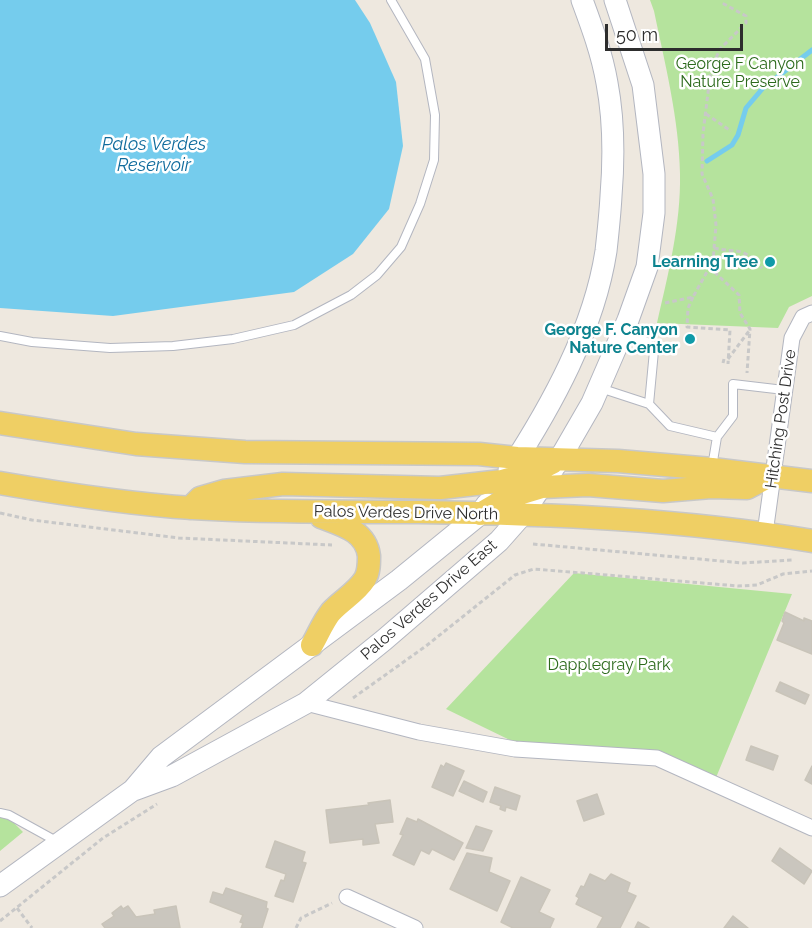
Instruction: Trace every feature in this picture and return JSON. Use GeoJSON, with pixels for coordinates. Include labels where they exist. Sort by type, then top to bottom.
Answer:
{"type":"FeatureCollection","features":[{"type":"Feature","properties":{"kind":"main road","name":"Palos Verdes Drive East"},"geometry":{"type":"LineString","coordinates":[[0,886],[133,790],[161,757],[399,580],[480,514],[502,482],[534,432],[569,364],[591,308],[606,252],[614,164],[612,128],[607,83],[597,40],[582,0]]}},
{"type":"Feature","properties":{"kind":"main road","name":"Palos Verdes Drive East"},"geometry":{"type":"LineString","coordinates":[[133,790],[172,776],[306,703],[384,640],[499,541],[522,515],[559,460],[592,403],[623,332],[647,267],[654,213],[654,174],[643,85],[615,0]]}},
{"type":"Feature","properties":{"kind":"main road"},"geometry":{"type":"LineString","coordinates":[[0,423],[136,444],[245,452],[478,454],[712,469],[812,481]]}},
{"type":"Feature","properties":{"kind":"main road"},"geometry":{"type":"LineString","coordinates":[[190,508],[200,498],[224,491],[283,484],[440,488],[502,482],[536,471],[559,460]]}},
{"type":"Feature","properties":{"kind":"main road"},"geometry":{"type":"LineString","coordinates":[[480,514],[509,497],[542,487],[588,485],[663,491],[711,487],[747,488],[773,475]]}},
{"type":"Feature","properties":{"kind":"main road","name":"Palos Verdes Drive North"},"geometry":{"type":"LineString","coordinates":[[0,483],[89,499],[190,508],[522,515],[666,522],[765,533],[812,541]]}},
{"type":"Feature","properties":{"kind":"main road"},"geometry":{"type":"LineString","coordinates":[[309,512],[347,526],[363,538],[368,547],[369,565],[366,578],[331,613],[312,645]]}},
{"type":"Feature","properties":{"kind":"street","name":"Hitching Post Drive"},"geometry":{"type":"LineString","coordinates":[[765,533],[792,338],[803,317],[812,313]]}},
{"type":"Feature","properties":{"kind":"street"},"geometry":{"type":"LineString","coordinates":[[306,703],[419,732],[515,748],[657,758],[812,828]]}},
{"type":"Feature","properties":{"kind":"street"},"geometry":{"type":"LineString","coordinates":[[347,897],[415,928]]}},
{"type":"Feature","properties":{"kind":"lane"},"geometry":{"type":"LineString","coordinates":[[0,336],[32,342],[110,348],[173,346],[233,339],[294,324],[351,295],[377,275],[401,247],[420,204],[434,160],[435,115],[425,59],[391,0]]}},
{"type":"Feature","properties":{"kind":"lane"},"geometry":{"type":"LineString","coordinates":[[623,332],[647,342],[654,351],[649,404]]}},
{"type":"Feature","properties":{"kind":"lane"},"geometry":{"type":"LineString","coordinates":[[712,469],[717,436],[733,416],[733,384],[784,390]]}},
{"type":"Feature","properties":{"kind":"lane"},"geometry":{"type":"LineString","coordinates":[[598,388],[649,404],[670,426],[717,436]]}},
{"type":"Feature","properties":{"kind":"lane"},"geometry":{"type":"LineString","coordinates":[[0,813],[9,815],[59,843]]}},
{"type":"Feature","properties":{"kind":"path"},"geometry":{"type":"LineString","coordinates":[[726,0],[724,4],[746,16],[746,23],[720,49],[711,69],[703,133],[702,174],[712,199],[716,225],[713,261],[688,308],[687,327],[730,330],[726,361],[750,329]]}},
{"type":"Feature","properties":{"kind":"path"},"geometry":{"type":"LineString","coordinates":[[706,114],[731,131]]}},
{"type":"Feature","properties":{"kind":"path"},"geometry":{"type":"LineString","coordinates":[[714,248],[739,250],[748,254],[762,268]]}},
{"type":"Feature","properties":{"kind":"path"},"geometry":{"type":"LineString","coordinates":[[709,267],[738,295],[740,313],[750,329],[746,386]]}},
{"type":"Feature","properties":{"kind":"path"},"geometry":{"type":"LineString","coordinates":[[665,303],[693,297]]}},
{"type":"Feature","properties":{"kind":"path"},"geometry":{"type":"LineString","coordinates":[[0,513],[32,520],[179,538],[333,545]]}},
{"type":"Feature","properties":{"kind":"path"},"geometry":{"type":"LineString","coordinates":[[533,544],[743,563],[794,560]]}},
{"type":"Feature","properties":{"kind":"path"},"geometry":{"type":"LineString","coordinates":[[335,711],[426,646],[515,575],[534,569],[738,586],[757,585],[783,574],[812,571]]}},
{"type":"Feature","properties":{"kind":"path"},"geometry":{"type":"LineString","coordinates":[[0,921],[103,838],[159,803]]}},
{"type":"Feature","properties":{"kind":"path"},"geometry":{"type":"LineString","coordinates":[[296,928],[301,918],[347,897]]}},
{"type":"Feature","properties":{"kind":"path"},"geometry":{"type":"LineString","coordinates":[[17,908],[32,928]]}},
{"type":"Feature","properties":{"kind":"green space","name":"George F Canyon Nature Preserve"},"geometry":{"type":"Polygon","coordinates":[[[650,0],[812,0],[812,296],[789,307],[778,328],[657,323],[676,230],[680,174],[671,92],[650,0]]]}},
{"type":"Feature","properties":{"kind":"green space","name":"Dapplegray Park"},"geometry":{"type":"Polygon","coordinates":[[[574,573],[792,594],[715,780],[649,749],[551,760],[446,709],[574,573]]]}},
{"type":"Feature","properties":{"kind":"green space"},"geometry":{"type":"Polygon","coordinates":[[[0,809],[23,832],[0,851],[0,809]]]}},
{"type":"Feature","properties":{"kind":"water","name":"Palos Verdes Reservoir"},"geometry":{"type":"Polygon","coordinates":[[[0,0],[355,0],[370,23],[396,82],[403,146],[389,209],[353,254],[294,292],[113,316],[0,308],[0,0]]]}},
{"type":"Feature","properties":{"kind":"building"},"geometry":{"type":"Polygon","coordinates":[[[785,612],[804,621],[804,618],[812,621],[812,654],[777,640],[784,623],[782,621],[785,612]]]}},
{"type":"Feature","properties":{"kind":"building"},"geometry":{"type":"Polygon","coordinates":[[[780,682],[809,695],[805,704],[776,691],[780,682]]]}},
{"type":"Feature","properties":{"kind":"building"},"geometry":{"type":"Polygon","coordinates":[[[751,746],[778,756],[773,770],[746,760],[751,746]]]}},
{"type":"Feature","properties":{"kind":"building"},"geometry":{"type":"Polygon","coordinates":[[[446,763],[464,771],[453,796],[432,787],[441,765],[444,767],[446,763]]]}},
{"type":"Feature","properties":{"kind":"building"},"geometry":{"type":"Polygon","coordinates":[[[812,766],[812,784],[805,780],[812,766]]]}},
{"type":"Feature","properties":{"kind":"building"},"geometry":{"type":"Polygon","coordinates":[[[464,781],[487,792],[483,802],[459,791],[464,781]]]}},
{"type":"Feature","properties":{"kind":"building"},"geometry":{"type":"Polygon","coordinates":[[[495,787],[520,796],[516,810],[506,807],[505,811],[500,809],[501,806],[490,802],[495,787]]]}},
{"type":"Feature","properties":{"kind":"building"},"geometry":{"type":"Polygon","coordinates":[[[597,794],[604,814],[584,821],[577,801],[597,794]]]}},
{"type":"Feature","properties":{"kind":"building"},"geometry":{"type":"Polygon","coordinates":[[[390,800],[393,822],[375,824],[379,843],[363,845],[363,839],[330,843],[326,810],[390,800]]]}},
{"type":"Feature","properties":{"kind":"building"},"geometry":{"type":"Polygon","coordinates":[[[407,818],[417,822],[418,819],[463,843],[454,860],[432,849],[429,854],[421,850],[414,865],[393,855],[403,835],[400,834],[407,818]]]}},
{"type":"Feature","properties":{"kind":"building"},"geometry":{"type":"Polygon","coordinates":[[[476,826],[492,831],[483,851],[466,848],[476,826]]]}},
{"type":"Feature","properties":{"kind":"building"},"geometry":{"type":"Polygon","coordinates":[[[275,841],[305,852],[302,862],[306,863],[293,902],[275,896],[286,874],[266,867],[275,841]]]}},
{"type":"Feature","properties":{"kind":"building"},"geometry":{"type":"Polygon","coordinates":[[[780,848],[812,871],[804,884],[772,861],[780,848]]]}},
{"type":"Feature","properties":{"kind":"building"},"geometry":{"type":"Polygon","coordinates":[[[467,853],[492,858],[489,872],[510,881],[497,911],[450,889],[467,853]]]}},
{"type":"Feature","properties":{"kind":"building"},"geometry":{"type":"Polygon","coordinates":[[[590,874],[605,881],[611,874],[630,883],[627,892],[636,896],[620,928],[597,928],[603,917],[576,904],[579,898],[576,896],[581,886],[584,887],[590,874]]]}},
{"type":"Feature","properties":{"kind":"building"},"geometry":{"type":"Polygon","coordinates":[[[521,877],[550,890],[539,912],[554,919],[550,928],[513,928],[501,922],[521,877]]]}},
{"type":"Feature","properties":{"kind":"building"},"geometry":{"type":"Polygon","coordinates":[[[226,888],[267,902],[266,908],[268,909],[262,928],[241,928],[243,923],[240,922],[243,915],[210,902],[213,892],[223,895],[226,888]]]}},
{"type":"Feature","properties":{"kind":"building"},"geometry":{"type":"Polygon","coordinates":[[[121,906],[123,909],[128,906],[136,917],[155,914],[154,910],[176,906],[180,928],[105,928],[102,924],[114,916],[112,913],[121,906]]]}},
{"type":"Feature","properties":{"kind":"building"},"geometry":{"type":"Polygon","coordinates":[[[733,916],[748,928],[724,928],[733,916]]]}},
{"type":"Feature","properties":{"kind":"building"},"geometry":{"type":"Polygon","coordinates":[[[638,922],[649,928],[635,928],[638,922]]]}},
{"type":"Feature","properties":{"kind":"waterway"},"geometry":{"type":"LineString","coordinates":[[707,161],[732,145],[738,135],[746,108],[763,88],[812,50]]}},
{"type":"Feature","properties":{"kind":"place","name":"Learning Tree"},"geometry":{"type":"Point","coordinates":[770,262]}},
{"type":"Feature","properties":{"kind":"place","name":"George F. Canyon Nature Center"},"geometry":{"type":"Point","coordinates":[690,339]}}]}
